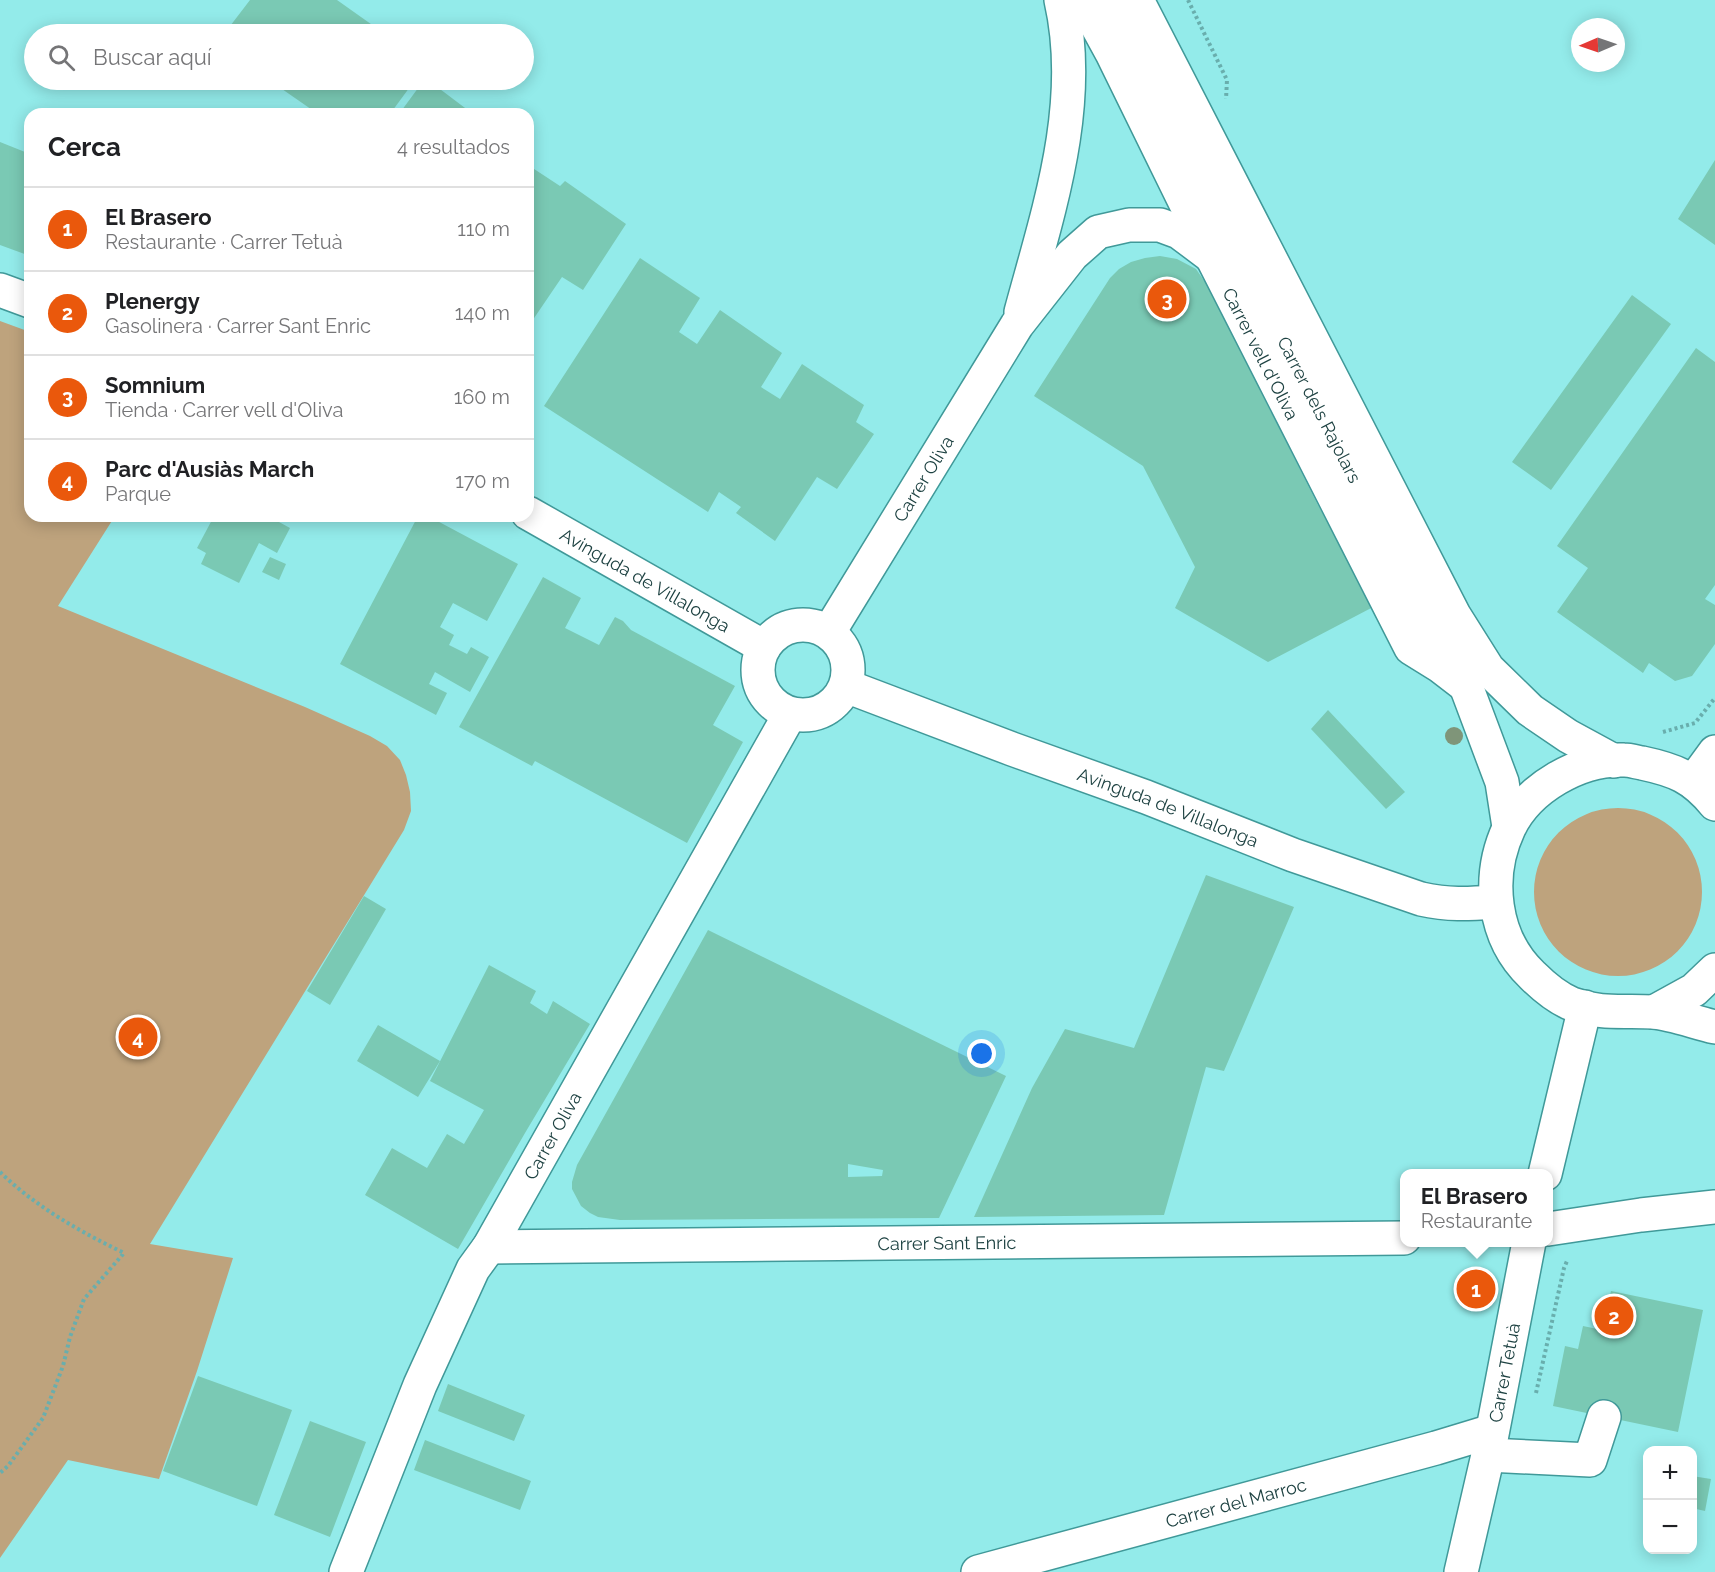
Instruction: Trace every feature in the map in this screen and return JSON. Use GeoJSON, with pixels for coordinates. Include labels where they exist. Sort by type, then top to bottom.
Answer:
{"type":"FeatureCollection","features":[{"type":"Feature","properties":{"kind":"street","name":"Carrer Oliva"},"geometry":{"type":"LineString","coordinates":[[1017,325],[1054,189],[1064,134],[1069,62],[1068,31],[1062,0]]}},
{"type":"Feature","properties":{"kind":"street","name":"Carrer vell d'Oliva"},"geometry":{"type":"LineString","coordinates":[[1083,0],[1112,53],[1212,257],[1411,648],[1466,686]]}},
{"type":"Feature","properties":{"kind":"street","name":"Carrer dels Rajolars"},"geometry":{"type":"LineString","coordinates":[[1110,0],[1414,592],[1466,686],[1502,782],[1509,827]]}},
{"type":"Feature","properties":{"kind":"street","name":"Carrer dels Rajolars"},"geometry":{"type":"LineString","coordinates":[[1137,0],[1454,615],[1488,669],[1530,710],[1568,736],[1614,761]]}},
{"type":"Feature","properties":{"kind":"street","name":"Carrer Oliva"},"geometry":{"type":"LineString","coordinates":[[829,632],[1017,325],[1072,255],[1098,232],[1129,225],[1161,225],[1179,232],[1212,257]]}},
{"type":"Feature","properties":{"kind":"street"},"geometry":{"type":"LineString","coordinates":[[0,290],[24,300]]}},
{"type":"Feature","properties":{"kind":"street","name":"Avinguda de Villalonga"},"geometry":{"type":"LineString","coordinates":[[534,516],[764,647]]}},
{"type":"Feature","properties":{"kind":"street"},"geometry":{"type":"LineString","coordinates":[[796,625],[809,625],[829,632],[842,646],[848,659],[849,673],[846,686],[839,699],[828,708],[815,714],[801,716],[790,714],[773,705],[763,693],[758,678],[758,662],[764,647],[772,636],[796,625]]}},
{"type":"Feature","properties":{"kind":"street","name":"Avinguda de Villalonga"},"geometry":{"type":"LineString","coordinates":[[846,686],[1146,797],[1293,855],[1421,899],[1442,904],[1496,902]]}},
{"type":"Feature","properties":{"kind":"street","name":"Carrer Oliva"},"geometry":{"type":"LineString","coordinates":[[346,1572],[420,1385],[472,1269],[489,1247],[790,714]]}},
{"type":"Feature","properties":{"kind":"street"},"geometry":{"type":"LineString","coordinates":[[1715,752],[1704,793],[1666,769],[1625,760],[1602,761],[1581,766],[1552,781],[1527,803],[1509,827],[1497,861],[1496,902],[1503,933],[1520,964],[1547,989],[1572,1004],[1606,1012],[1654,1012],[1715,1027]]}},
{"type":"Feature","properties":{"kind":"street"},"geometry":{"type":"LineString","coordinates":[[1654,1012],[1694,990],[1715,970]]}},
{"type":"Feature","properties":{"kind":"street"},"geometry":{"type":"LineString","coordinates":[[1546,1169],[1585,1007]]}},
{"type":"Feature","properties":{"kind":"street"},"geometry":{"type":"LineString","coordinates":[[1553,1228],[1641,1215],[1715,1208]]}},
{"type":"Feature","properties":{"kind":"street","name":"Carrer Sant Enric"},"geometry":{"type":"LineString","coordinates":[[489,1247],[1400,1238]]}},
{"type":"Feature","properties":{"kind":"street","name":"Carrer Tetuà"},"geometry":{"type":"LineString","coordinates":[[1461,1572],[1490,1443],[1528,1247]]}},
{"type":"Feature","properties":{"kind":"street","name":"Carrer del Marroc"},"geometry":{"type":"LineString","coordinates":[[978,1572],[1424,1451],[1490,1443],[1590,1460],[1604,1417]]}},
{"type":"Feature","properties":{"kind":"path"},"geometry":{"type":"LineString","coordinates":[[1188,0],[1227,80],[1226,105]]}},
{"type":"Feature","properties":{"kind":"path"},"geometry":{"type":"LineString","coordinates":[[1660,733],[1695,723],[1715,698]]}},
{"type":"Feature","properties":{"kind":"path"},"geometry":{"type":"LineString","coordinates":[[0,1172],[52,1215],[124,1253],[84,1299],[70,1337],[63,1366],[43,1418],[8,1466],[0,1473]]}},
{"type":"Feature","properties":{"kind":"path"},"geometry":{"type":"LineString","coordinates":[[1535,1401],[1564,1268],[1569,1256]]}},
{"type":"Feature","properties":{"kind":"shaded area"},"geometry":{"type":"Polygon","coordinates":[[[0,321],[24,330],[24,522],[111,522],[58,606],[370,736],[387,746],[400,760],[410,792],[411,811],[404,830],[150,1244],[233,1258],[159,1479],[68,1460],[0,1558],[0,321]]]}},
{"type":"Feature","properties":{"kind":"shaded area"},"geometry":{"type":"Polygon","coordinates":[[[1618,808],[1650,814],[1665,822],[1677,833],[1688,845],[1696,860],[1702,892],[1696,924],[1688,939],[1677,951],[1665,962],[1650,970],[1618,976],[1586,970],[1571,962],[1559,951],[1548,939],[1540,924],[1534,892],[1540,860],[1548,845],[1559,833],[1571,822],[1586,814],[1618,808]]]}},
{"type":"Feature","properties":{"kind":"building"},"geometry":{"type":"Polygon","coordinates":[[[250,0],[337,0],[371,24],[232,24],[250,0]]]}},
{"type":"Feature","properties":{"kind":"building"},"geometry":{"type":"Polygon","coordinates":[[[283,90],[408,90],[394,108],[309,108],[283,90]]]}},
{"type":"Feature","properties":{"kind":"building"},"geometry":{"type":"Polygon","coordinates":[[[417,90],[441,90],[465,108],[403,108],[417,90]]]}},
{"type":"Feature","properties":{"kind":"building"},"geometry":{"type":"Polygon","coordinates":[[[0,142],[24,152],[24,254],[0,245],[0,142]]]}},
{"type":"Feature","properties":{"kind":"building"},"geometry":{"type":"Polygon","coordinates":[[[1715,160],[1715,245],[1678,219],[1715,160]]]}},
{"type":"Feature","properties":{"kind":"building"},"geometry":{"type":"Polygon","coordinates":[[[534,169],[560,186],[565,181],[626,224],[583,290],[562,277],[534,318],[534,169]]]}},
{"type":"Feature","properties":{"kind":"building"},"geometry":{"type":"Polygon","coordinates":[[[1160,256],[1177,259],[1196,269],[1219,302],[1318,505],[1375,606],[1268,662],[1175,608],[1195,567],[1143,466],[1034,396],[1110,278],[1131,262],[1160,256]]]}},
{"type":"Feature","properties":{"kind":"building"},"geometry":{"type":"Polygon","coordinates":[[[640,258],[700,298],[679,332],[697,344],[720,310],[782,353],[761,387],[780,399],[802,364],[864,405],[856,422],[874,434],[837,489],[817,477],[775,541],[736,513],[741,507],[719,492],[708,512],[544,406],[640,258]]]}},
{"type":"Feature","properties":{"kind":"building"},"geometry":{"type":"Polygon","coordinates":[[[1632,295],[1671,324],[1551,490],[1512,462],[1632,295]]]}},
{"type":"Feature","properties":{"kind":"building"},"geometry":{"type":"Polygon","coordinates":[[[1696,348],[1715,362],[1715,585],[1705,599],[1715,605],[1715,644],[1692,676],[1675,681],[1649,663],[1643,673],[1557,612],[1588,568],[1557,546],[1696,348]]]}},
{"type":"Feature","properties":{"kind":"building"},"geometry":{"type":"Polygon","coordinates":[[[211,522],[279,522],[290,528],[277,553],[259,543],[239,583],[201,564],[206,553],[197,548],[211,522]]]}},
{"type":"Feature","properties":{"kind":"building"},"geometry":{"type":"Polygon","coordinates":[[[415,522],[439,522],[518,564],[487,621],[453,603],[440,627],[454,635],[449,645],[467,654],[471,647],[489,657],[470,692],[435,672],[429,684],[447,693],[436,715],[340,664],[415,522]]]}},
{"type":"Feature","properties":{"kind":"building"},"geometry":{"type":"Polygon","coordinates":[[[270,557],[286,564],[279,580],[262,572],[270,557]]]}},
{"type":"Feature","properties":{"kind":"building"},"geometry":{"type":"Polygon","coordinates":[[[543,577],[581,598],[565,628],[599,645],[615,617],[623,621],[631,630],[735,686],[713,725],[743,742],[687,843],[535,761],[532,766],[459,727],[543,577]]]}},
{"type":"Feature","properties":{"kind":"building"},"geometry":{"type":"Polygon","coordinates":[[[1328,710],[1405,792],[1386,809],[1311,729],[1328,710]]]}},
{"type":"Feature","properties":{"kind":"building"},"geometry":{"type":"Polygon","coordinates":[[[1206,875],[1294,907],[1224,1071],[1206,1067],[1164,1215],[974,1217],[1032,1088],[1065,1029],[1134,1048],[1206,875]]]}},
{"type":"Feature","properties":{"kind":"building"},"geometry":{"type":"Polygon","coordinates":[[[364,896],[386,909],[330,1005],[307,991],[364,896]]]}},
{"type":"Feature","properties":{"kind":"building"},"geometry":{"type":"Polygon","coordinates":[[[708,930],[1006,1076],[939,1218],[620,1220],[598,1217],[581,1206],[572,1189],[577,1165],[708,930]],[[848,1164],[848,1177],[882,1176],[883,1170],[848,1164]]]}},
{"type":"Feature","properties":{"kind":"building"},"geometry":{"type":"Polygon","coordinates":[[[489,965],[536,991],[530,1003],[547,1014],[553,1001],[590,1024],[458,1249],[365,1195],[392,1148],[427,1168],[447,1134],[464,1144],[484,1110],[430,1081],[489,965]]]}},
{"type":"Feature","properties":{"kind":"building"},"geometry":{"type":"Polygon","coordinates":[[[378,1025],[440,1061],[418,1097],[357,1061],[378,1025]]]}},
{"type":"Feature","properties":{"kind":"building"},"geometry":{"type":"Polygon","coordinates":[[[1611,1291],[1703,1310],[1678,1432],[1553,1406],[1565,1346],[1578,1349],[1583,1326],[1602,1330],[1611,1291]]]}},
{"type":"Feature","properties":{"kind":"building"},"geometry":{"type":"Polygon","coordinates":[[[198,1376],[292,1410],[257,1506],[163,1471],[198,1376]]]}},
{"type":"Feature","properties":{"kind":"building"},"geometry":{"type":"Polygon","coordinates":[[[448,1384],[525,1415],[514,1441],[438,1411],[448,1384]]]}},
{"type":"Feature","properties":{"kind":"building"},"geometry":{"type":"Polygon","coordinates":[[[310,1421],[366,1442],[330,1537],[274,1515],[310,1421]]]}},
{"type":"Feature","properties":{"kind":"building"},"geometry":{"type":"Polygon","coordinates":[[[425,1440],[531,1481],[520,1510],[414,1470],[425,1440]]]}},
{"type":"Feature","properties":{"kind":"building"},"geometry":{"type":"Polygon","coordinates":[[[1697,1477],[1711,1479],[1705,1511],[1697,1509],[1697,1477]]]}},
{"type":"Feature","properties":{"kind":"place","name":"Somnium"},"geometry":{"type":"Point","coordinates":[1167,299]}},
{"type":"Feature","properties":{"kind":"place","name":"Parc d'Ausiàs March"},"geometry":{"type":"Point","coordinates":[138,1037]}},
{"type":"Feature","properties":{"kind":"place","name":"El Brasero"},"geometry":{"type":"Point","coordinates":[1476,1289]}},
{"type":"Feature","properties":{"kind":"place","name":"Plenergy"},"geometry":{"type":"Point","coordinates":[1614,1316]}}]}
